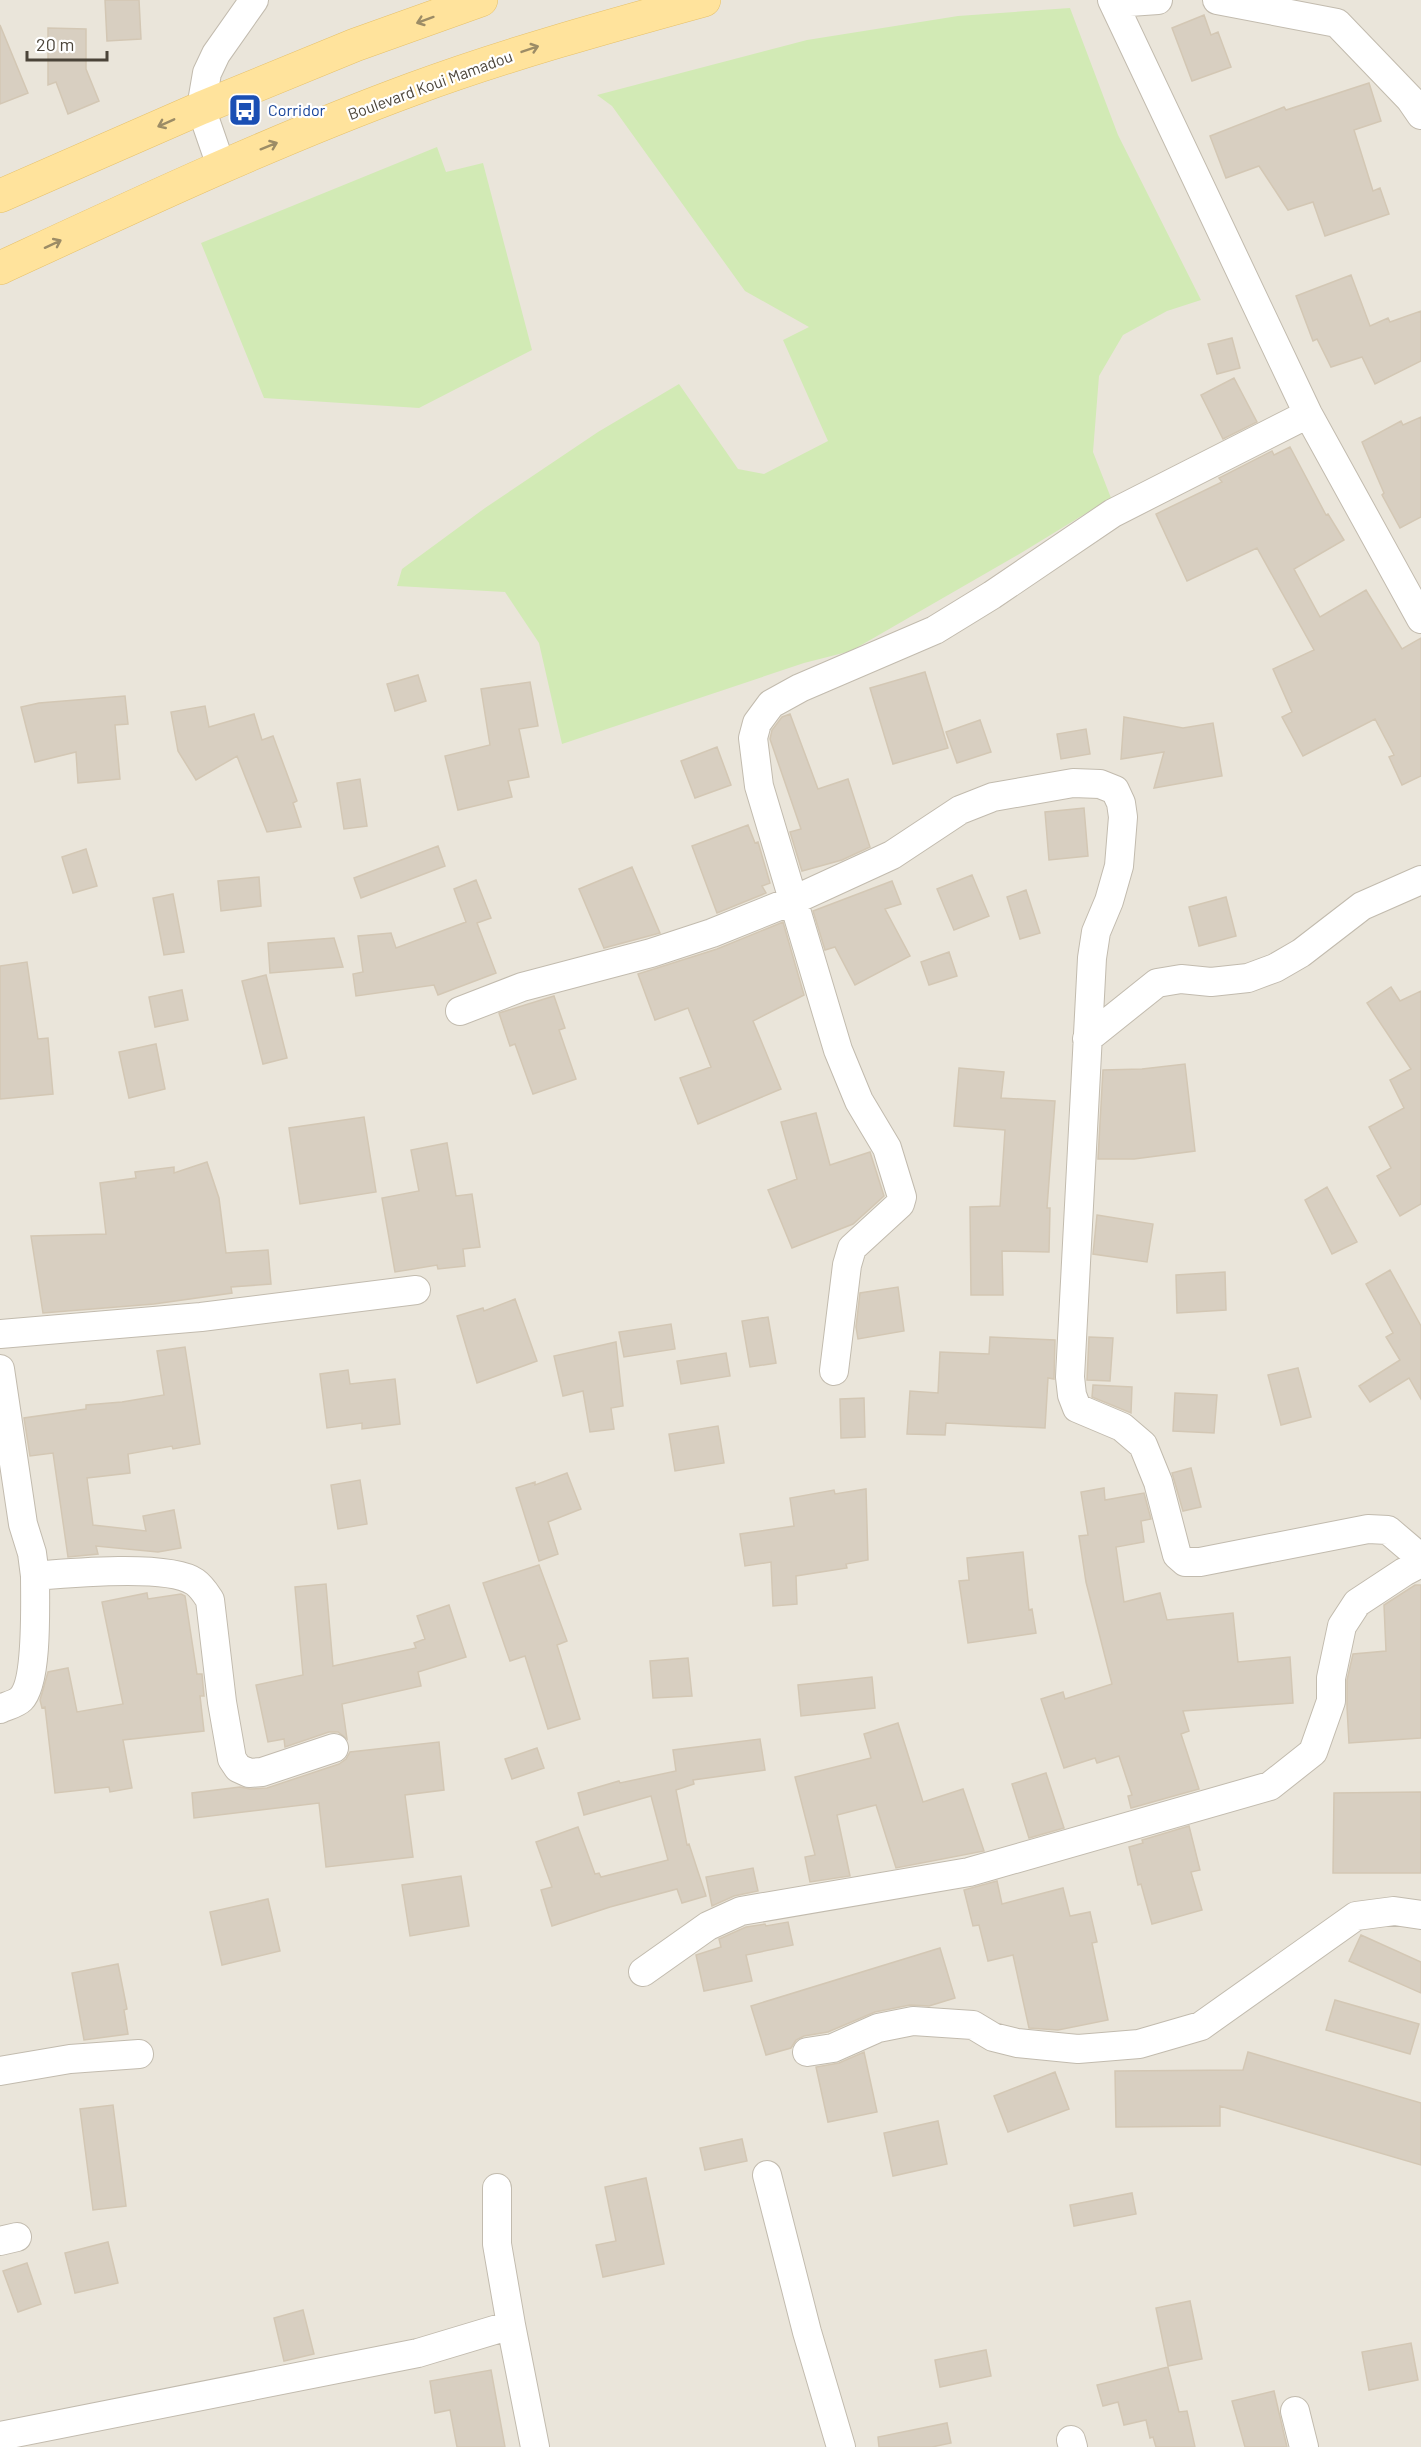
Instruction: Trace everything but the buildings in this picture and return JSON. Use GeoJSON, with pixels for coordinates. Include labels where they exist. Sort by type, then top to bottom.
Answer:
{"type":"FeatureCollection","features":[{"type":"Feature","properties":{"kind":"main road"},"geometry":{"type":"LineString","coordinates":[[0,196],[201,108],[355,45],[480,0]]}},
{"type":"Feature","properties":{"kind":"main road","name":"Boulevard Koui Mamadou"},"geometry":{"type":"LineString","coordinates":[[0,268],[221,166],[423,85],[553,41],[704,0]]}},
{"type":"Feature","properties":{"kind":"street"},"geometry":{"type":"LineString","coordinates":[[221,166],[201,108],[207,73],[216,54],[254,0]]}},
{"type":"Feature","properties":{"kind":"street"},"geometry":{"type":"LineString","coordinates":[[1158,0],[1113,2],[1308,414],[1412,582],[1421,619]]}},
{"type":"Feature","properties":{"kind":"street"},"geometry":{"type":"LineString","coordinates":[[1217,0],[1336,23],[1410,99],[1421,115]]}},
{"type":"Feature","properties":{"kind":"street"},"geometry":{"type":"LineString","coordinates":[[834,1371],[847,1265],[852,1248],[900,1204],[902,1197],[887,1148],[859,1101],[838,1050],[759,786],[753,738],[757,723],[771,704],[800,688],[935,630],[992,595],[1113,513],[1308,414]]}},
{"type":"Feature","properties":{"kind":"street"},"geometry":{"type":"LineString","coordinates":[[460,1011],[522,987],[651,953],[712,933],[794,900],[892,855],[960,810],[993,797],[1073,783],[1100,784],[1115,790],[1121,802],[1123,817],[1119,866],[1109,901],[1096,932],[1086,1039],[1070,1377],[1072,1395],[1077,1408],[1122,1427],[1143,1445],[1158,1482],[1177,1555],[1185,1562],[1200,1562],[1368,1529],[1388,1530],[1421,1558]]}},
{"type":"Feature","properties":{"kind":"street"},"geometry":{"type":"LineString","coordinates":[[1086,1039],[1157,983],[1181,979],[1211,982],[1248,978],[1275,968],[1301,953],[1362,906],[1421,880]]}},
{"type":"Feature","properties":{"kind":"street"},"geometry":{"type":"LineString","coordinates":[[0,1334],[201,1317],[416,1290]]}},
{"type":"Feature","properties":{"kind":"street"},"geometry":{"type":"LineString","coordinates":[[0,1369],[7,1470],[32,1553],[35,1576],[30,1686],[20,1700],[0,1709]]}},
{"type":"Feature","properties":{"kind":"street"},"geometry":{"type":"LineString","coordinates":[[643,1972],[708,1926],[741,1911],[969,1872],[1270,1786],[1313,1752],[1330,1701],[1331,1678],[1342,1626],[1358,1604],[1386,1583],[1421,1563]]}},
{"type":"Feature","properties":{"kind":"street"},"geometry":{"type":"LineString","coordinates":[[35,1576],[122,1571],[175,1575],[194,1581],[204,1590],[210,1600],[222,1702],[232,1759],[238,1768],[249,1773],[262,1772],[334,1748]]}},
{"type":"Feature","properties":{"kind":"street"},"geometry":{"type":"LineString","coordinates":[[807,2052],[833,2048],[878,2028],[913,2021],[973,2025],[993,2037],[1017,2043],[1078,2049],[1139,2044],[1201,2026],[1356,1916],[1394,1911],[1421,1915]]}},
{"type":"Feature","properties":{"kind":"street"},"geometry":{"type":"LineString","coordinates":[[0,2071],[70,2059],[140,2054]]}},
{"type":"Feature","properties":{"kind":"street"},"geometry":{"type":"LineString","coordinates":[[767,2175],[807,2332],[841,2447]]}},
{"type":"Feature","properties":{"kind":"street"},"geometry":{"type":"LineString","coordinates":[[497,2188],[498,2244],[535,2447]]}},
{"type":"Feature","properties":{"kind":"street"},"geometry":{"type":"LineString","coordinates":[[0,2436],[418,2353],[511,2325]]}},
{"type":"Feature","properties":{"kind":"street"},"geometry":{"type":"LineString","coordinates":[[1295,2411],[1304,2447]]}},
{"type":"Feature","properties":{"kind":"shaded area"},"geometry":{"type":"Polygon","coordinates":[[[0,0],[1421,0],[1421,2447],[0,2447],[0,0]]]}},
{"type":"Feature","properties":{"kind":"green space"},"geometry":{"type":"Polygon","coordinates":[[[1070,8],[1118,135],[1201,300],[1167,311],[1123,335],[1099,376],[1093,452],[1111,498],[851,651],[804,663],[562,744],[539,643],[505,592],[397,586],[402,569],[485,508],[598,432],[679,384],[738,469],[764,474],[828,441],[783,340],[809,327],[745,291],[612,106],[597,95],[807,40],[958,16],[1070,8]]]}},
{"type":"Feature","properties":{"kind":"green space"},"geometry":{"type":"Polygon","coordinates":[[[437,147],[446,172],[483,163],[532,350],[419,408],[264,398],[201,243],[437,147]]]}},
{"type":"Feature","properties":{"kind":"place","name":"Corridor"},"geometry":{"type":"Point","coordinates":[245,110]}}]}
